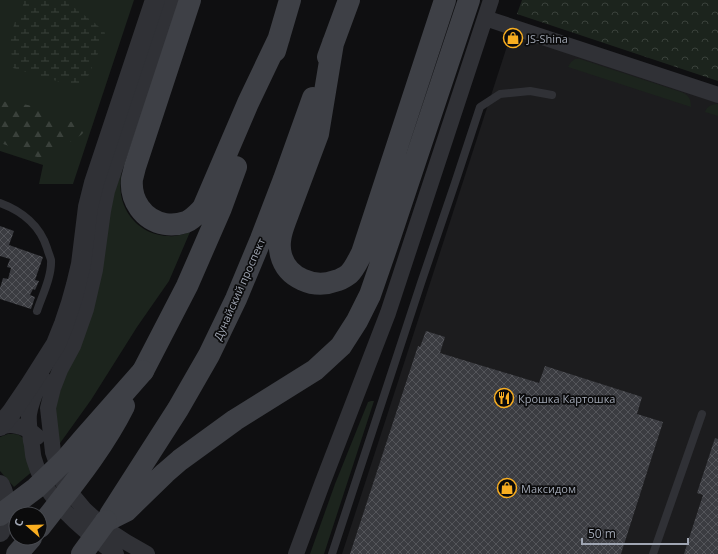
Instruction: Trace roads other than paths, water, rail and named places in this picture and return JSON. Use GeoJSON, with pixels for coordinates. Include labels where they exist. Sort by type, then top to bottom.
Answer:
{"type":"FeatureCollection","features":[{"type":"Feature","properties":{"kind":"main road"},"geometry":{"type":"LineString","coordinates":[[190,0],[132,178],[133,196],[136,203],[146,216],[160,223],[175,224],[185,222],[203,208],[248,103],[279,38]]}},
{"type":"Feature","properties":{"kind":"main road"},"geometry":{"type":"LineString","coordinates":[[48,516],[88,464],[116,422],[188,286],[221,208],[250,129],[290,0]]}},
{"type":"Feature","properties":{"kind":"main road","name":"Дунайский проспект"},"geometry":{"type":"LineString","coordinates":[[82,554],[106,521],[178,409],[209,354],[236,299],[261,240],[349,0]]}},
{"type":"Feature","properties":{"kind":"main road"},"geometry":{"type":"LineString","coordinates":[[333,43],[318,134],[280,236],[281,255],[285,263],[296,276],[313,283],[323,284],[348,275],[356,266],[362,253],[445,0]]}},
{"type":"Feature","properties":{"kind":"main road"},"geometry":{"type":"LineString","coordinates":[[106,521],[126,511],[180,460],[235,420],[315,370],[341,346],[358,322],[370,295],[390,240],[469,0]]}},
{"type":"Feature","properties":{"kind":"main road"},"geometry":{"type":"LineString","coordinates":[[0,515],[36,488],[66,459],[143,371]]}},
{"type":"Feature","properties":{"kind":"main road"},"geometry":{"type":"LineString","coordinates":[[17,554],[24,546]]}},
{"type":"Feature","properties":{"kind":"street"},"geometry":{"type":"LineString","coordinates":[[116,554],[98,542],[75,522],[55,500],[42,480],[34,458],[29,430],[29,416],[31,405],[71,303],[76,285],[88,208],[94,183],[155,0]]}},
{"type":"Feature","properties":{"kind":"street"},"geometry":{"type":"LineString","coordinates":[[65,486],[53,452],[48,408],[50,398],[60,370],[73,346],[86,309],[95,270],[107,190],[172,0]]}},
{"type":"Feature","properties":{"kind":"street"},"geometry":{"type":"LineString","coordinates":[[296,554],[388,313],[491,0]]}},
{"type":"Feature","properties":{"kind":"street"},"geometry":{"type":"LineString","coordinates":[[485,18],[718,95]]}},
{"type":"Feature","properties":{"kind":"street"},"geometry":{"type":"LineString","coordinates":[[0,426],[11,413],[56,344]]}},
{"type":"Feature","properties":{"kind":"street"},"geometry":{"type":"LineString","coordinates":[[0,426],[11,425],[29,430],[35,434],[65,486],[85,510],[106,529],[147,554]]}},
{"type":"Feature","properties":{"kind":"street"},"geometry":{"type":"LineString","coordinates":[[0,485],[4,493],[6,506],[0,532]]}},
{"type":"Feature","properties":{"kind":"lane"},"geometry":{"type":"LineString","coordinates":[[332,554],[480,107],[500,94],[530,91],[552,94]]}},
{"type":"Feature","properties":{"kind":"lane"},"geometry":{"type":"LineString","coordinates":[[0,203],[20,213],[32,223],[40,233],[51,259],[50,274],[37,311]]}},
{"type":"Feature","properties":{"kind":"lane"},"geometry":{"type":"LineString","coordinates":[[653,554],[702,414]]}},
{"type":"Feature","properties":{"kind":"place","name":"JS-Shina"},"geometry":{"type":"Point","coordinates":[513,38]}},
{"type":"Feature","properties":{"kind":"place","name":"Крошка Картошка"},"geometry":{"type":"Point","coordinates":[504,398]}},
{"type":"Feature","properties":{"kind":"place","name":"Максидом"},"geometry":{"type":"Point","coordinates":[507,488]}}]}
